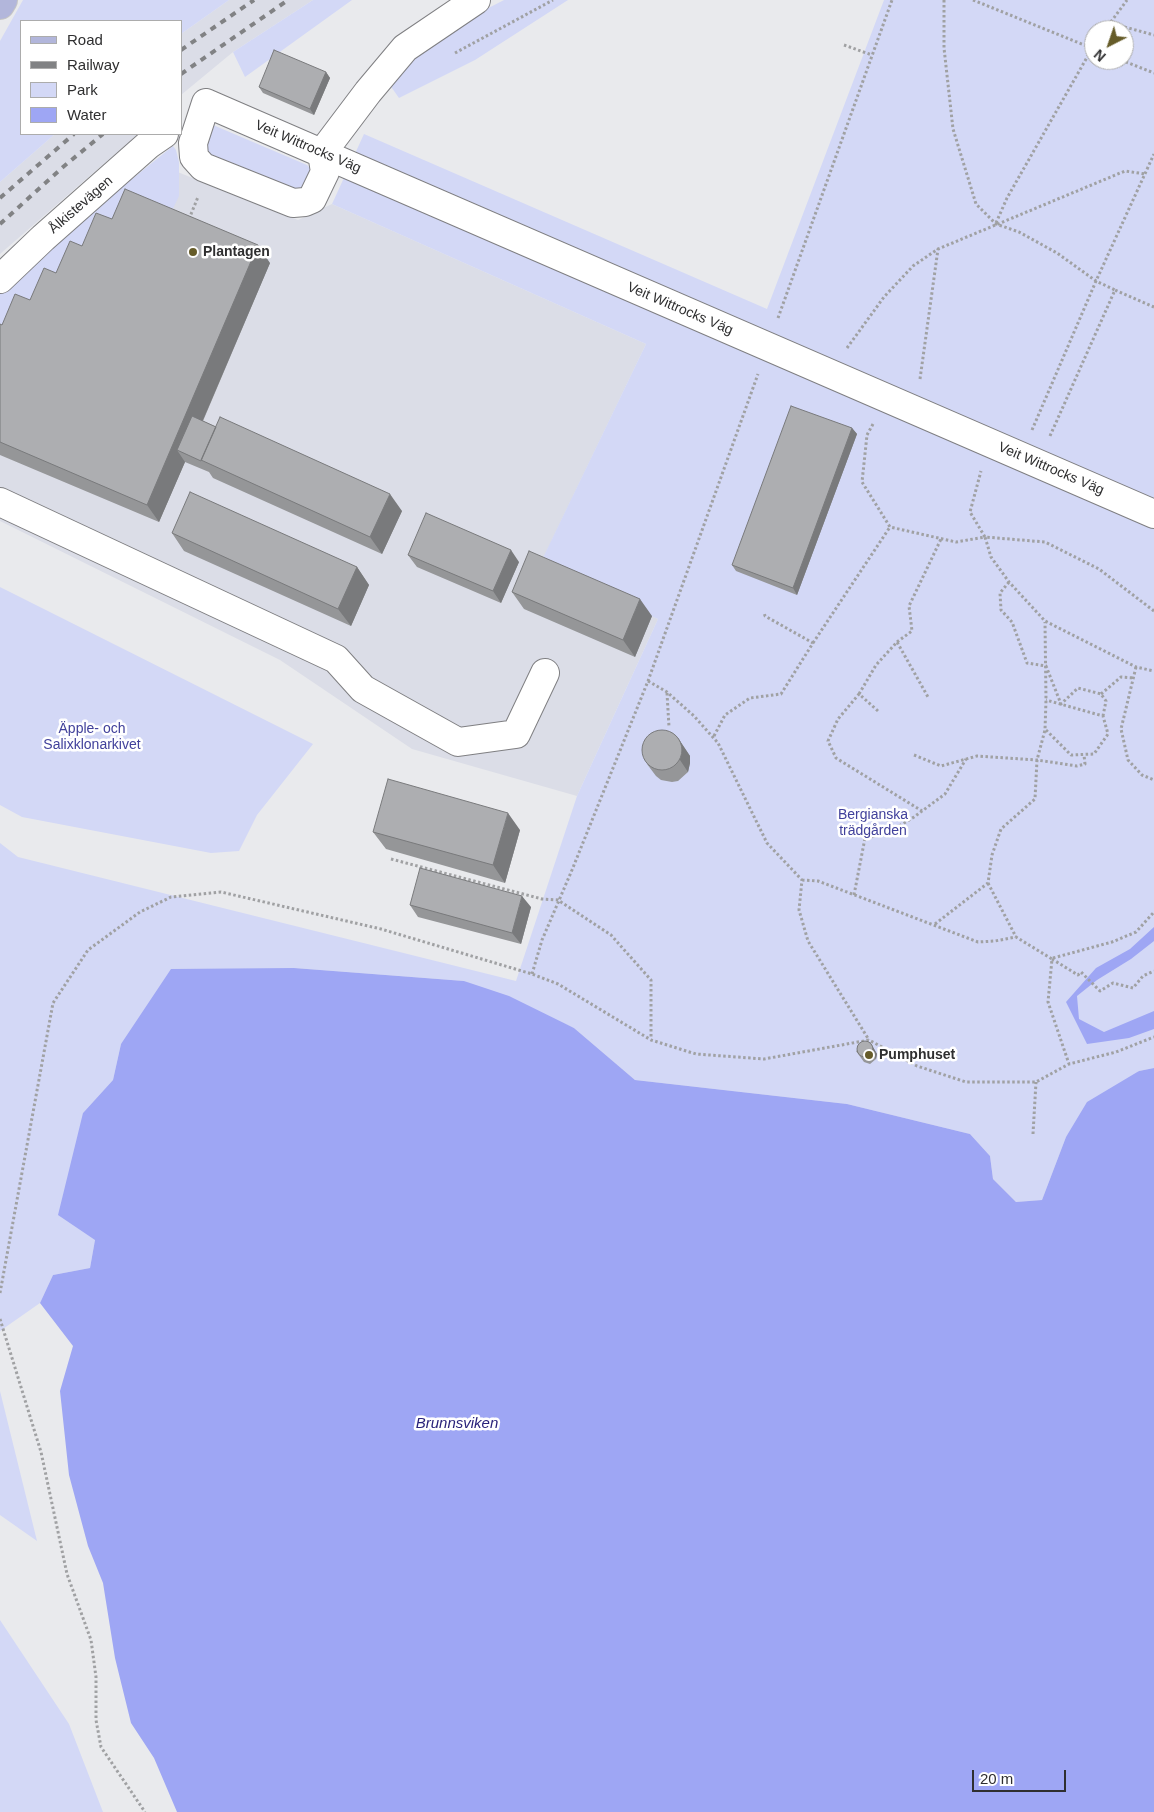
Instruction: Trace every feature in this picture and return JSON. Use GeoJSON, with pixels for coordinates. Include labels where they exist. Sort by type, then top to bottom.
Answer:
{"type":"FeatureCollection","features":[{"type":"Feature","properties":{"kind":"main road"},"geometry":{"type":"LineString","coordinates":[[0,5],[3,0]]}},
{"type":"Feature","properties":{"kind":"street"},"geometry":{"type":"LineString","coordinates":[[206,103],[193,143],[194,156],[203,167],[294,203],[305,202],[312,199],[324,172],[322,153],[368,92],[405,48],[476,0]]}},
{"type":"Feature","properties":{"kind":"street"},"geometry":{"type":"LineString","coordinates":[[182,120],[206,103]]}},
{"type":"Feature","properties":{"kind":"street","name":"Veit Wittrocks Väg"},"geometry":{"type":"LineString","coordinates":[[206,103],[1154,514]]}},
{"type":"Feature","properties":{"kind":"street","name":"Ålkistevägen"},"geometry":{"type":"LineString","coordinates":[[0,278],[148,145],[163,135]]}},
{"type":"Feature","properties":{"kind":"street"},"geometry":{"type":"LineString","coordinates":[[0,502],[336,658],[363,689],[458,742],[516,734],[545,673]]}},
{"type":"Feature","properties":{"kind":"path"},"geometry":{"type":"LineString","coordinates":[[451,56],[475,41],[553,0]]}},
{"type":"Feature","properties":{"kind":"path"},"geometry":{"type":"LineString","coordinates":[[532,974],[542,940],[648,681],[892,0]]}},
{"type":"Feature","properties":{"kind":"path"},"geometry":{"type":"LineString","coordinates":[[944,0],[944,48],[953,129],[976,204],[996,224],[1019,232],[1057,254],[1096,281],[1154,307]]}},
{"type":"Feature","properties":{"kind":"path"},"geometry":{"type":"LineString","coordinates":[[973,0],[1084,44]]}},
{"type":"Feature","properties":{"kind":"path"},"geometry":{"type":"LineString","coordinates":[[1112,20],[1127,0]]}},
{"type":"Feature","properties":{"kind":"path"},"geometry":{"type":"LineString","coordinates":[[1134,30],[1154,35]]}},
{"type":"Feature","properties":{"kind":"path"},"geometry":{"type":"LineString","coordinates":[[844,45],[872,55]]}},
{"type":"Feature","properties":{"kind":"path"},"geometry":{"type":"LineString","coordinates":[[996,224],[1007,198],[1084,64]]}},
{"type":"Feature","properties":{"kind":"path"},"geometry":{"type":"LineString","coordinates":[[1134,65],[1154,73]]}},
{"type":"Feature","properties":{"kind":"path"},"geometry":{"type":"LineString","coordinates":[[1021,456],[1096,281],[1154,154]]}},
{"type":"Feature","properties":{"kind":"path"},"geometry":{"type":"LineString","coordinates":[[829,373],[884,297],[913,266],[938,249],[1125,171],[1145,174]]}},
{"type":"Feature","properties":{"kind":"path"},"geometry":{"type":"LineString","coordinates":[[185,227],[198,197]]}},
{"type":"Feature","properties":{"kind":"path"},"geometry":{"type":"LineString","coordinates":[[915,410],[938,249]]}},
{"type":"Feature","properties":{"kind":"path"},"geometry":{"type":"LineString","coordinates":[[1048,442],[1115,290]]}},
{"type":"Feature","properties":{"kind":"path"},"geometry":{"type":"LineString","coordinates":[[886,398],[867,435],[862,482],[890,527],[956,542],[985,537],[1045,542],[1099,570],[1154,611]]}},
{"type":"Feature","properties":{"kind":"path"},"geometry":{"type":"LineString","coordinates":[[985,441],[980,479],[970,512],[985,537],[991,557],[1009,582],[1045,621],[1136,667],[1154,671]]}},
{"type":"Feature","properties":{"kind":"path"},"geometry":{"type":"LineString","coordinates":[[714,736],[725,715],[750,698],[781,694],[890,527]]}},
{"type":"Feature","properties":{"kind":"path"},"geometry":{"type":"LineString","coordinates":[[922,811],[836,758],[828,741],[838,719],[859,694],[876,665],[897,642],[912,630],[909,606],[941,539]]}},
{"type":"Feature","properties":{"kind":"path"},"geometry":{"type":"LineString","coordinates":[[1009,582],[1000,594],[1001,610],[1012,622],[1027,663],[1046,666]]}},
{"type":"Feature","properties":{"kind":"path"},"geometry":{"type":"LineString","coordinates":[[764,612],[765,616],[813,643]]}},
{"type":"Feature","properties":{"kind":"path"},"geometry":{"type":"LineString","coordinates":[[1045,621],[1045,730],[1037,760],[1035,799],[1002,830],[992,855],[988,883],[1016,937],[1078,975],[1081,972],[1100,991],[1113,983],[1133,988],[1144,976],[1154,972]]}},
{"type":"Feature","properties":{"kind":"path"},"geometry":{"type":"LineString","coordinates":[[897,642],[928,697]]}},
{"type":"Feature","properties":{"kind":"path"},"geometry":{"type":"LineString","coordinates":[[1046,666],[1061,704]]}},
{"type":"Feature","properties":{"kind":"path"},"geometry":{"type":"LineString","coordinates":[[1136,667],[1121,729],[1128,760],[1142,775],[1154,780]]}},
{"type":"Feature","properties":{"kind":"path"},"geometry":{"type":"LineString","coordinates":[[1101,694],[1121,677],[1134,678]]}},
{"type":"Feature","properties":{"kind":"path"},"geometry":{"type":"LineString","coordinates":[[648,681],[667,692],[694,716],[718,743],[767,844],[802,880],[818,881],[978,942],[1016,937]]}},
{"type":"Feature","properties":{"kind":"path"},"geometry":{"type":"LineString","coordinates":[[1045,730],[1072,755],[1094,754],[1108,734],[1103,716],[1106,701],[1101,694],[1078,688],[1061,704]]}},
{"type":"Feature","properties":{"kind":"path"},"geometry":{"type":"LineString","coordinates":[[667,692],[669,727]]}},
{"type":"Feature","properties":{"kind":"path"},"geometry":{"type":"LineString","coordinates":[[859,694],[878,711]]}},
{"type":"Feature","properties":{"kind":"path"},"geometry":{"type":"LineString","coordinates":[[1046,700],[1103,716]]}},
{"type":"Feature","properties":{"kind":"path"},"geometry":{"type":"LineString","coordinates":[[914,755],[941,766],[977,756],[1037,760],[1077,766],[1085,764],[1084,755]]}},
{"type":"Feature","properties":{"kind":"path"},"geometry":{"type":"LineString","coordinates":[[854,894],[865,838],[886,834],[945,794],[966,759]]}},
{"type":"Feature","properties":{"kind":"path"},"geometry":{"type":"LineString","coordinates":[[391,859],[542,899],[558,900],[611,935],[651,980],[651,1040]]}},
{"type":"Feature","properties":{"kind":"path"},"geometry":{"type":"LineString","coordinates":[[802,880],[799,910],[808,941],[869,1040],[917,1066],[966,1082],[1036,1082],[1069,1064],[1116,1052],[1154,1037]]}},
{"type":"Feature","properties":{"kind":"path"},"geometry":{"type":"LineString","coordinates":[[934,924],[988,883]]}},
{"type":"Feature","properties":{"kind":"path"},"geometry":{"type":"LineString","coordinates":[[0,1293],[52,1003],[88,950],[140,912],[171,897],[221,892],[381,929],[532,974],[558,984],[651,1040],[696,1054],[764,1059],[869,1040]]}},
{"type":"Feature","properties":{"kind":"path"},"geometry":{"type":"LineString","coordinates":[[1052,959],[1112,942],[1136,932],[1154,912]]}},
{"type":"Feature","properties":{"kind":"path"},"geometry":{"type":"LineString","coordinates":[[1052,959],[1048,1002],[1069,1064]]}},
{"type":"Feature","properties":{"kind":"path"},"geometry":{"type":"LineString","coordinates":[[1033,1134],[1036,1082]]}},
{"type":"Feature","properties":{"kind":"path"},"geometry":{"type":"LineString","coordinates":[[0,1319],[41,1452],[67,1574],[91,1640],[96,1677],[96,1720],[101,1747],[145,1812]]}},
{"type":"Feature","properties":{"kind":"shaded area"},"geometry":{"type":"Polygon","coordinates":[[[229,0],[313,0],[233,52],[182,94],[182,33],[229,0]]]}},
{"type":"Feature","properties":{"kind":"shaded area"},"geometry":{"type":"Polygon","coordinates":[[[54,135],[137,135],[0,254],[0,182],[54,135]]]}},
{"type":"Feature","properties":{"kind":"shaded area"},"geometry":{"type":"Polygon","coordinates":[[[155,163],[298,220],[332,204],[646,344],[540,565],[658,619],[577,796],[412,749],[280,660],[0,521],[0,310],[155,163]]]}},
{"type":"Feature","properties":{"kind":"green space"},"geometry":{"type":"Polygon","coordinates":[[[23,0],[229,0],[182,33],[182,20],[20,20],[20,135],[54,135],[0,182],[0,41],[23,0]]]}},
{"type":"Feature","properties":{"kind":"green space"},"geometry":{"type":"Polygon","coordinates":[[[313,0],[352,0],[245,77],[233,52],[313,0]]]}},
{"type":"Feature","properties":{"kind":"green space"},"geometry":{"type":"Polygon","coordinates":[[[504,0],[568,0],[475,60],[399,98],[387,81],[442,32],[504,0]]]}},
{"type":"Feature","properties":{"kind":"green space","name":"Bergianska trädgården"},"geometry":{"type":"Polygon","coordinates":[[[884,0],[1154,0],[1154,1068],[1139,1071],[1066,1137],[1042,1200],[1016,1202],[993,1179],[990,1156],[970,1134],[847,1104],[635,1080],[574,1028],[464,981],[294,968],[121,1044],[113,1080],[83,1113],[95,1240],[90,1268],[53,1275],[40,1303],[0,1331],[0,843],[18,857],[516,981],[577,796],[658,619],[539,566],[646,344],[332,204],[364,134],[767,309],[884,0]]]}},
{"type":"Feature","properties":{"kind":"green space"},"geometry":{"type":"Polygon","coordinates":[[[213,125],[307,165],[313,171],[303,196],[207,160],[203,134],[213,125]]]}},
{"type":"Feature","properties":{"kind":"green space"},"geometry":{"type":"Polygon","coordinates":[[[173,146],[179,162],[179,196],[168,219],[0,339],[0,293],[122,187],[173,146]]]}},
{"type":"Feature","properties":{"kind":"green space","name":"Äpple- och Salixklonarkivet"},"geometry":{"type":"Polygon","coordinates":[[[0,587],[313,744],[257,815],[239,851],[211,853],[22,817],[0,805],[0,587]]]}},
{"type":"Feature","properties":{"kind":"green space"},"geometry":{"type":"Polygon","coordinates":[[[0,1391],[37,1541],[0,1515],[0,1391]]]}},
{"type":"Feature","properties":{"kind":"green space"},"geometry":{"type":"Polygon","coordinates":[[[0,1620],[69,1724],[103,1812],[0,1812],[0,1620]]]}},
{"type":"Feature","properties":{"kind":"water"},"geometry":{"type":"Polygon","coordinates":[[[1154,927],[1154,941],[1077,996],[1079,1019],[1104,1032],[1154,1011],[1154,1029],[1129,1038],[1087,1044],[1066,1002],[1096,968],[1130,949],[1154,927]]]}},
{"type":"Feature","properties":{"kind":"water","name":"Brunnsviken"},"geometry":{"type":"Polygon","coordinates":[[[294,968],[464,981],[509,996],[574,1028],[635,1080],[847,1104],[970,1134],[990,1156],[993,1179],[1016,1202],[1042,1200],[1066,1137],[1087,1102],[1139,1071],[1154,1068],[1154,1812],[177,1812],[154,1758],[131,1723],[115,1658],[103,1583],[88,1546],[69,1475],[60,1391],[73,1346],[40,1303],[53,1275],[90,1268],[95,1240],[58,1215],[83,1113],[113,1080],[121,1044],[171,969],[294,968]]]}},
{"type":"Feature","properties":{"kind":"building"},"geometry":{"type":"Polygon","coordinates":[[[274,50],[326,72],[310,109],[259,87],[274,50]]]}},
{"type":"Feature","properties":{"kind":"building"},"geometry":{"type":"Polygon","coordinates":[[[125,189],[258,245],[147,505],[0,442],[0,324],[2,325],[15,294],[30,300],[44,268],[56,273],[70,241],[82,246],[96,213],[112,219],[125,189]]]}},
{"type":"Feature","properties":{"kind":"building"},"geometry":{"type":"Polygon","coordinates":[[[791,406],[852,428],[793,588],[732,565],[791,406]]]}},
{"type":"Feature","properties":{"kind":"building"},"geometry":{"type":"Polygon","coordinates":[[[192,416],[216,427],[201,461],[177,450],[192,416]]]}},
{"type":"Feature","properties":{"kind":"building"},"geometry":{"type":"Polygon","coordinates":[[[220,417],[390,494],[370,537],[201,460],[220,417]]]}},
{"type":"Feature","properties":{"kind":"building"},"geometry":{"type":"Polygon","coordinates":[[[190,492],[357,567],[338,609],[172,533],[190,492]]]}},
{"type":"Feature","properties":{"kind":"building"},"geometry":{"type":"Polygon","coordinates":[[[426,513],[511,550],[493,591],[408,555],[426,513]]]}},
{"type":"Feature","properties":{"kind":"building"},"geometry":{"type":"Polygon","coordinates":[[[529,551],[640,599],[623,640],[512,592],[529,551]]]}},
{"type":"Feature","properties":{"kind":"building"},"geometry":{"type":"Polygon","coordinates":[[[662,730],[676,736],[682,750],[676,764],[662,770],[648,764],[642,750],[648,736],[662,730]]]}},
{"type":"Feature","properties":{"kind":"building"},"geometry":{"type":"Polygon","coordinates":[[[388,779],[508,813],[493,865],[373,832],[388,779]]]}},
{"type":"Feature","properties":{"kind":"building"},"geometry":{"type":"Polygon","coordinates":[[[420,868],[522,896],[512,933],[410,905],[420,868]]]}},
{"type":"Feature","properties":{"kind":"building"},"geometry":{"type":"Polygon","coordinates":[[[865,1041],[871,1043],[873,1049],[871,1055],[865,1057],[859,1055],[857,1049],[859,1043],[865,1041]]]}},
{"type":"Feature","properties":{"kind":"railway"},"geometry":{"type":"LineString","coordinates":[[182,49],[254,0]]}},
{"type":"Feature","properties":{"kind":"railway"},"geometry":{"type":"LineString","coordinates":[[182,73],[288,0]]}},
{"type":"Feature","properties":{"kind":"railway"},"geometry":{"type":"LineString","coordinates":[[0,198],[73,135]]}},
{"type":"Feature","properties":{"kind":"railway"},"geometry":{"type":"LineString","coordinates":[[0,224],[102,135]]}},
{"type":"Feature","properties":{"kind":"place","name":"Plantagen"},"geometry":{"type":"Point","coordinates":[193,252]}},
{"type":"Feature","properties":{"kind":"place","name":"Pumphuset"},"geometry":{"type":"Point","coordinates":[869,1055]}}]}
